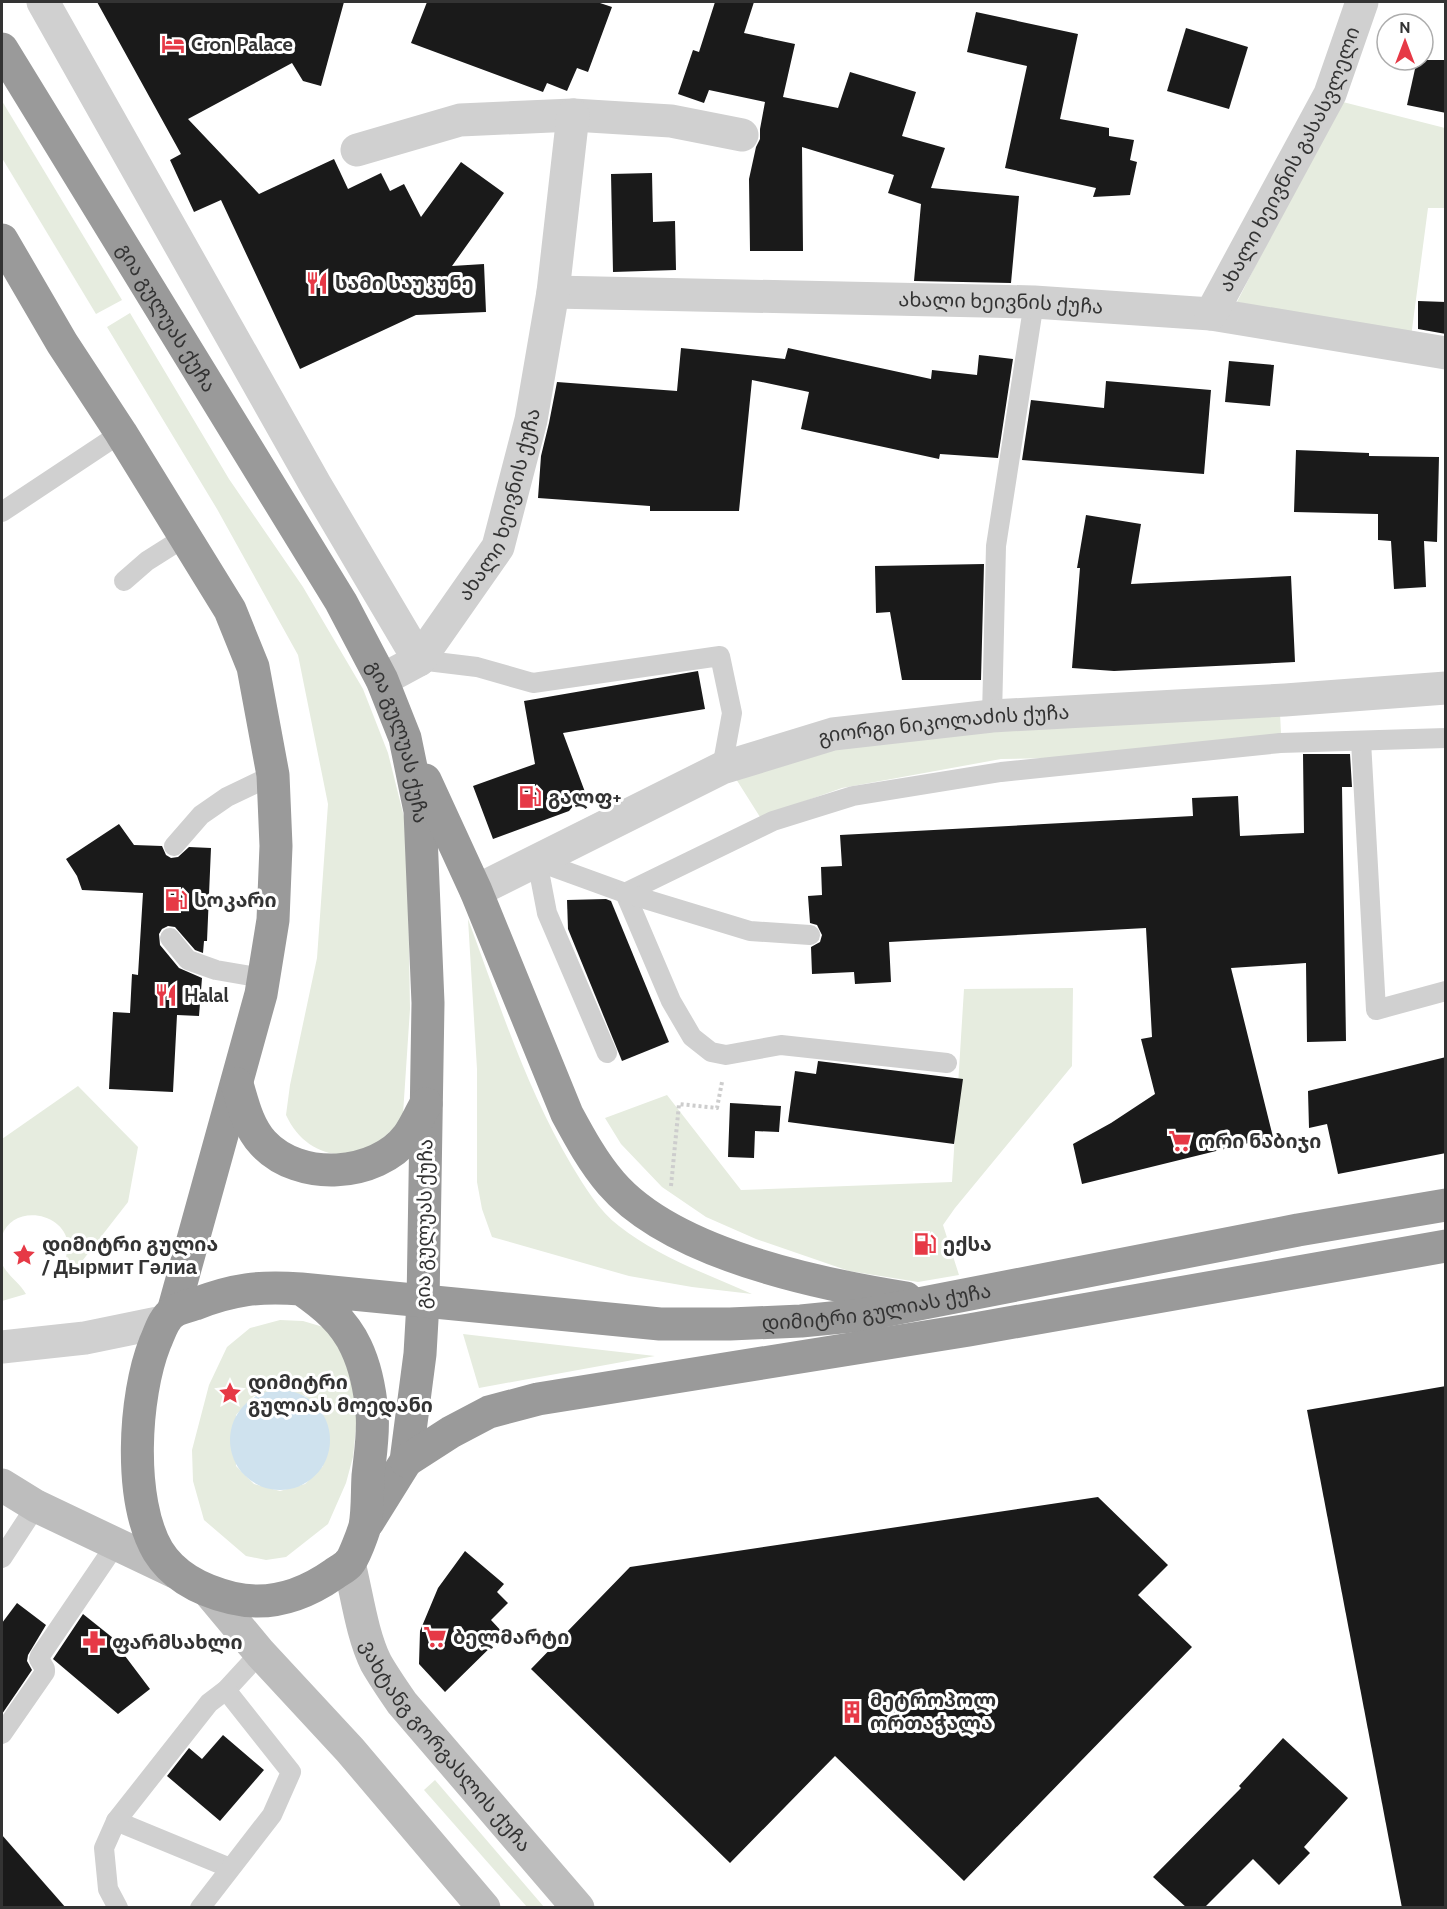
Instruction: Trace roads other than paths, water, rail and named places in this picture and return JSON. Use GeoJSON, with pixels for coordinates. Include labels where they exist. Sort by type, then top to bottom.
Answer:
{"type":"FeatureCollection","features":[{"type":"Feature","properties":{"kind":"highway","name":"გია გულუას ქუჩა"},"geometry":{"type":"LineString","coordinates":[[2,49],[335,592],[382,680],[405,738],[420,811],[428,1003],[423,1302],[420,1354],[406,1461],[365,1527]]}},
{"type":"Feature","properties":{"kind":"highway"},"geometry":{"type":"LineString","coordinates":[[2,240],[62,343],[121,433],[230,610],[253,667],[273,775],[276,846],[273,920],[263,978],[237,1084],[168,1317],[151,1354],[140,1400],[138,1459],[142,1499],[149,1529],[158,1551],[175,1572],[209,1592],[242,1600],[273,1600],[296,1596],[320,1584],[349,1563],[365,1527],[372,1415],[367,1376],[356,1347],[345,1328],[327,1308],[301,1289]]}},
{"type":"Feature","properties":{"kind":"highway"},"geometry":{"type":"LineString","coordinates":[[405,738],[476,891],[567,1114],[585,1148],[612,1184],[640,1209],[677,1233],[719,1251],[840,1288],[931,1302]]}},
{"type":"Feature","properties":{"kind":"highway"},"geometry":{"type":"LineString","coordinates":[[237,1084],[248,1118],[262,1143],[278,1155],[300,1166],[322,1170],[360,1167],[390,1151],[407,1137],[426,1104]]}},
{"type":"Feature","properties":{"kind":"highway","name":"დიმიტრი გულიას ქუჩა"},"geometry":{"type":"LineString","coordinates":[[168,1317],[223,1293],[276,1287],[660,1324],[801,1321],[842,1317],[931,1302],[1298,1230],[1446,1204]]}},
{"type":"Feature","properties":{"kind":"highway","name":"დიმიტრი გულიას ქუჩა"},"geometry":{"type":"LineString","coordinates":[[406,1461],[451,1432],[489,1412],[538,1398],[969,1330],[1446,1246]]}},
{"type":"Feature","properties":{"kind":"street"},"geometry":{"type":"LineString","coordinates":[[43,2],[315,483],[419,660]]}},
{"type":"Feature","properties":{"kind":"street","name":"ახალი ხეივნის გასასვლელი"},"geometry":{"type":"LineString","coordinates":[[1211,314],[1330,94],[1362,2]]}},
{"type":"Feature","properties":{"kind":"street"},"geometry":{"type":"LineString","coordinates":[[357,150],[460,120],[573,115],[671,122],[742,135]]}},
{"type":"Feature","properties":{"kind":"street","name":"ახალი ხეივნის ქუჩა"},"geometry":{"type":"LineString","coordinates":[[382,680],[419,660],[498,547],[531,420],[553,292],[573,115]]}},
{"type":"Feature","properties":{"kind":"street","name":"ახალი ხეივნის ქუჩა"},"geometry":{"type":"LineString","coordinates":[[553,292],[1034,303],[1211,314],[1446,353]]}},
{"type":"Feature","properties":{"kind":"street","name":"გიორგი ნიკოლაძის ქუჩა"},"geometry":{"type":"LineString","coordinates":[[476,891],[722,768],[833,734],[993,716],[1285,700],[1446,688]]}},
{"type":"Feature","properties":{"kind":"street"},"geometry":{"type":"LineString","coordinates":[[2,1347],[85,1338],[168,1317]]}},
{"type":"Feature","properties":{"kind":"street"},"geometry":{"type":"LineString","coordinates":[[2,1485],[36,1506],[175,1572]]}},
{"type":"Feature","properties":{"kind":"street","name":"ვახტანგ გორგასლის ქუჩა"},"geometry":{"type":"LineString","coordinates":[[349,1563],[363,1624],[376,1662],[392,1689],[578,1908]]}},
{"type":"Feature","properties":{"kind":"street"},"geometry":{"type":"LineString","coordinates":[[209,1592],[260,1653],[350,1750],[484,1908]]}},
{"type":"Feature","properties":{"kind":"lane"},"geometry":{"type":"LineString","coordinates":[[993,716],[996,546],[1034,303]]}},
{"type":"Feature","properties":{"kind":"lane"},"geometry":{"type":"LineString","coordinates":[[2,512],[121,433]]}},
{"type":"Feature","properties":{"kind":"lane"},"geometry":{"type":"LineString","coordinates":[[124,581],[147,561],[185,537]]}},
{"type":"Feature","properties":{"kind":"lane"},"geometry":{"type":"LineString","coordinates":[[419,660],[477,668],[533,682],[720,656],[732,713],[722,768]]}},
{"type":"Feature","properties":{"kind":"lane"},"geometry":{"type":"LineString","coordinates":[[625,893],[773,821],[853,796],[1001,772],[1280,743],[1446,738]]}},
{"type":"Feature","properties":{"kind":"lane"},"geometry":{"type":"LineString","coordinates":[[1361,741],[1376,1010],[1446,991]]}},
{"type":"Feature","properties":{"kind":"lane"},"geometry":{"type":"LineString","coordinates":[[174,846],[201,815],[227,797],[273,775]]}},
{"type":"Feature","properties":{"kind":"lane"},"geometry":{"type":"LineString","coordinates":[[537,861],[625,893],[750,932],[810,936]]}},
{"type":"Feature","properties":{"kind":"lane"},"geometry":{"type":"LineString","coordinates":[[537,861],[547,914],[607,1053]]}},
{"type":"Feature","properties":{"kind":"lane"},"geometry":{"type":"LineString","coordinates":[[625,893],[671,1001],[692,1037],[711,1052],[726,1055],[781,1045],[947,1063]]}},
{"type":"Feature","properties":{"kind":"lane"},"geometry":{"type":"LineString","coordinates":[[170,938],[188,960],[216,970],[263,978]]}},
{"type":"Feature","properties":{"kind":"lane"},"geometry":{"type":"LineString","coordinates":[[2,1558],[36,1506]]}},
{"type":"Feature","properties":{"kind":"lane"},"geometry":{"type":"LineString","coordinates":[[2,1734],[45,1672],[39,1659],[40,1656],[116,1544]]}},
{"type":"Feature","properties":{"kind":"lane"},"geometry":{"type":"LineString","coordinates":[[118,1908],[108,1889],[104,1848],[116,1821],[209,1702],[226,1690],[260,1653]]}},
{"type":"Feature","properties":{"kind":"lane"},"geometry":{"type":"LineString","coordinates":[[200,1908],[272,1815],[291,1772],[226,1690]]}},
{"type":"Feature","properties":{"kind":"lane"},"geometry":{"type":"LineString","coordinates":[[116,1821],[230,1868]]}},
{"type":"Feature","properties":{"kind":"water"},"geometry":{"type":"Polygon","coordinates":[[[280,1390],[299,1394],[315,1405],[326,1421],[330,1440],[326,1459],[315,1475],[299,1486],[280,1490],[261,1486],[245,1475],[234,1459],[230,1440],[234,1421],[245,1405],[261,1394],[280,1390]]]}},
{"type":"Feature","properties":{"kind":"place","name":"Cron Palace"},"geometry":{"type":"Point","coordinates":[173,44]}},
{"type":"Feature","properties":{"kind":"place","name":"სამი საუკუნე"},"geometry":{"type":"Point","coordinates":[317,283]}},
{"type":"Feature","properties":{"kind":"place","name":"გალფ+"},"geometry":{"type":"Point","coordinates":[530,797]}},
{"type":"Feature","properties":{"kind":"place","name":"სოკარი"},"geometry":{"type":"Point","coordinates":[176,900]}},
{"type":"Feature","properties":{"kind":"place","name":"Halal"},"geometry":{"type":"Point","coordinates":[166,995]}},
{"type":"Feature","properties":{"kind":"place","name":"ორი ნაბიჯი"},"geometry":{"type":"Point","coordinates":[1180,1141]}},
{"type":"Feature","properties":{"kind":"place","name":"ექსა"},"geometry":{"type":"Point","coordinates":[925,1244]}},
{"type":"Feature","properties":{"kind":"place","name":"დიმიტრი გულია / Дырмит Гәлиа"},"geometry":{"type":"Point","coordinates":[24,1255]}},
{"type":"Feature","properties":{"kind":"place","name":"დიმიტრი გულიას მოედანი"},"geometry":{"type":"Point","coordinates":[230,1393]}},
{"type":"Feature","properties":{"kind":"place","name":"ბელმარტი"},"geometry":{"type":"Point","coordinates":[435,1637]}},
{"type":"Feature","properties":{"kind":"place","name":"ფარმსახლი"},"geometry":{"type":"Point","coordinates":[94,1642]}},
{"type":"Feature","properties":{"kind":"place","name":"მეტროპოლ ორთაჭალა"},"geometry":{"type":"Point","coordinates":[852,1712]}}]}
